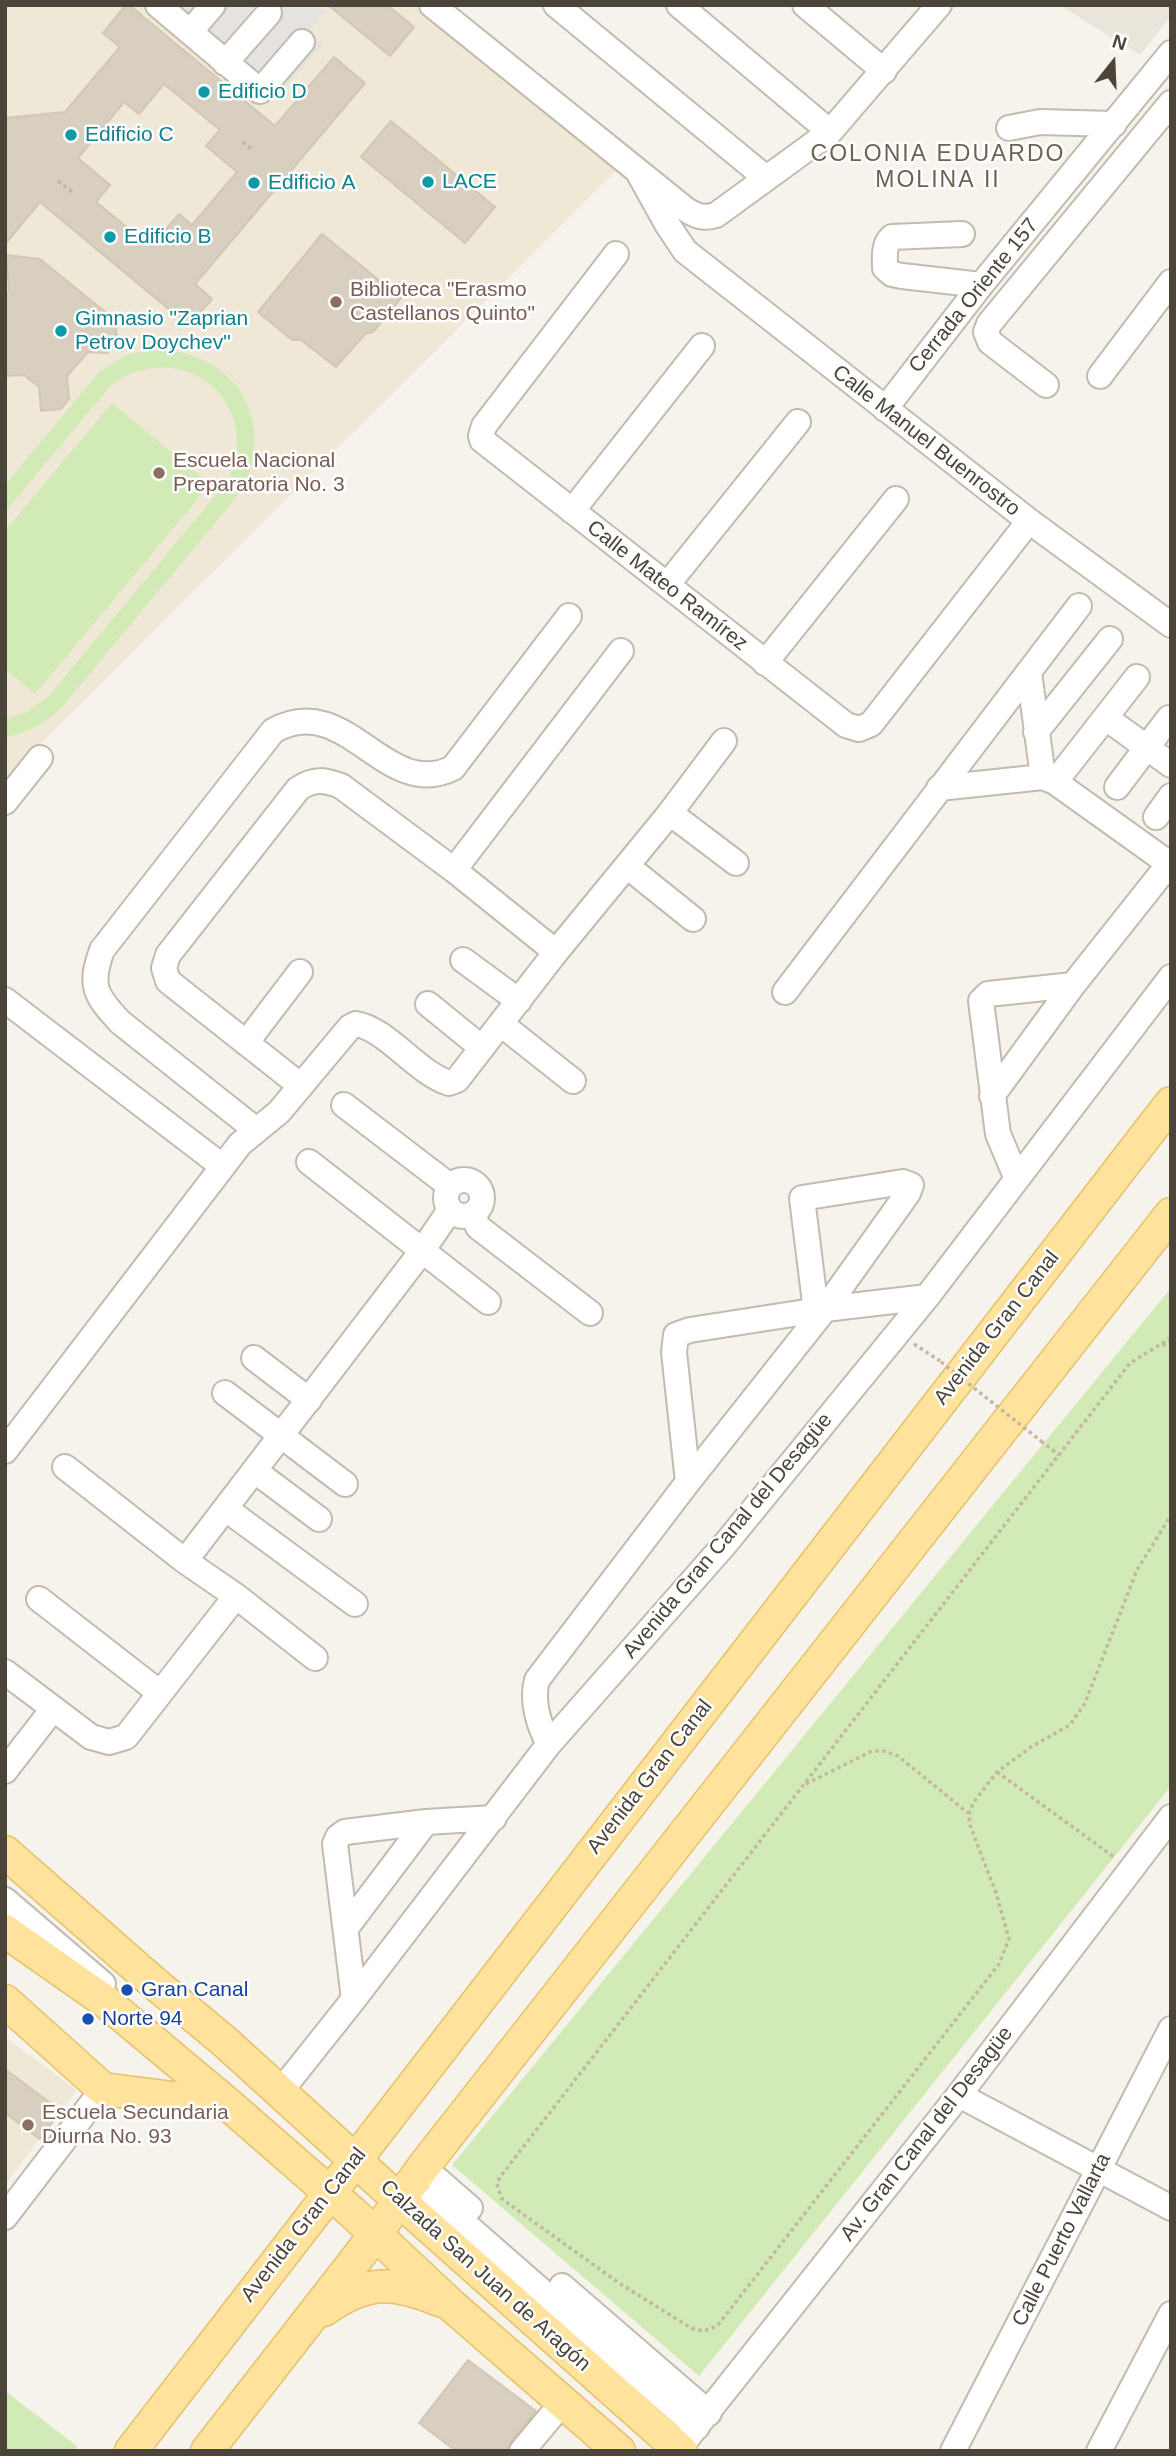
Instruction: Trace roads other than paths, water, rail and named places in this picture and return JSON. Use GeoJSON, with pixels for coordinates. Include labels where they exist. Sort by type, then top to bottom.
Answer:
{"type":"FeatureCollection","features":[{"type":"Feature","properties":{"kind":"main road","name":"Avenida Gran Canal"},"geometry":{"type":"LineString","coordinates":[[131,2451],[1171,1103]]}},
{"type":"Feature","properties":{"kind":"main road"},"geometry":{"type":"LineString","coordinates":[[207,2451],[387,2218],[423,2167],[1171,1214]]}},
{"type":"Feature","properties":{"kind":"main road","name":"Calzada San Juan de Aragón"},"geometry":{"type":"LineString","coordinates":[[5,1852],[224,2041],[279,2092],[342,2176],[387,2218],[685,2440]]}},
{"type":"Feature","properties":{"kind":"main road","name":"Calzada San Juan de Aragón"},"geometry":{"type":"LineString","coordinates":[[5,1931],[106,2002],[229,2105],[342,2176],[387,2218],[452,2305],[619,2451]]}},
{"type":"Feature","properties":{"kind":"main road"},"geometry":{"type":"LineString","coordinates":[[5,2001],[103,2090],[229,2105]]}},
{"type":"Feature","properties":{"kind":"main road"},"geometry":{"type":"LineString","coordinates":[[306,2323],[348,2293],[377,2285],[421,2293],[452,2305]]}},
{"type":"Feature","properties":{"kind":"street"},"geometry":{"type":"LineString","coordinates":[[158,5],[261,91],[302,42]]}},
{"type":"Feature","properties":{"kind":"street"},"geometry":{"type":"LineString","coordinates":[[190,33],[213,5]]}},
{"type":"Feature","properties":{"kind":"street"},"geometry":{"type":"LineString","coordinates":[[432,5],[697,217],[716,215],[830,132],[884,71],[930,9]]}},
{"type":"Feature","properties":{"kind":"street"},"geometry":{"type":"LineString","coordinates":[[556,5],[766,178]]}},
{"type":"Feature","properties":{"kind":"street"},"geometry":{"type":"LineString","coordinates":[[679,5],[830,132]]}},
{"type":"Feature","properties":{"kind":"street"},"geometry":{"type":"LineString","coordinates":[[805,5],[884,71]]}},
{"type":"Feature","properties":{"kind":"street"},"geometry":{"type":"LineString","coordinates":[[225,63],[269,13]]}},
{"type":"Feature","properties":{"kind":"street","name":"Cerrada Oriente 157"},"geometry":{"type":"LineString","coordinates":[[885,409],[981,285],[1171,53]]}},
{"type":"Feature","properties":{"kind":"street"},"geometry":{"type":"LineString","coordinates":[[1046,385],[990,342],[986,332],[989,324],[1171,103]]}},
{"type":"Feature","properties":{"kind":"street"},"geometry":{"type":"LineString","coordinates":[[1009,128],[1040,122],[1114,124]]}},
{"type":"Feature","properties":{"kind":"street","name":"Calle Manuel Buenrostro"},"geometry":{"type":"LineString","coordinates":[[638,172],[685,251],[1029,521],[1171,625]]}},
{"type":"Feature","properties":{"kind":"street"},"geometry":{"type":"LineString","coordinates":[[962,234],[892,237],[885,250],[885,268],[892,274],[902,276],[981,285]]}},
{"type":"Feature","properties":{"kind":"street","name":"Calle Mateo Ramírez"},"geometry":{"type":"LineString","coordinates":[[616,254],[484,426],[481,436],[485,444],[846,725],[859,729],[871,724],[1029,521]]}},
{"type":"Feature","properties":{"kind":"street"},"geometry":{"type":"LineString","coordinates":[[1100,376],[1171,282]]}},
{"type":"Feature","properties":{"kind":"street"},"geometry":{"type":"LineString","coordinates":[[572,511],[702,346]]}},
{"type":"Feature","properties":{"kind":"street"},"geometry":{"type":"LineString","coordinates":[[667,585],[798,422]]}},
{"type":"Feature","properties":{"kind":"street"},"geometry":{"type":"LineString","coordinates":[[765,663],[896,499]]}},
{"type":"Feature","properties":{"kind":"street"},"geometry":{"type":"LineString","coordinates":[[785,992],[1079,606]]}},
{"type":"Feature","properties":{"kind":"street"},"geometry":{"type":"LineString","coordinates":[[256,1130],[120,1022],[106,1007],[95,989],[95,969],[102,950],[273,731],[285,724],[301,720],[338,728],[399,768],[429,776],[442,774],[453,768],[569,616]]}},
{"type":"Feature","properties":{"kind":"street"},"geometry":{"type":"LineString","coordinates":[[1036,732],[1110,639]]}},
{"type":"Feature","properties":{"kind":"street"},"geometry":{"type":"LineString","coordinates":[[454,870],[621,651]]}},
{"type":"Feature","properties":{"kind":"street"},"geometry":{"type":"LineString","coordinates":[[992,1096],[1073,985],[1170,865],[1049,779],[1036,732],[1029,673]]}},
{"type":"Feature","properties":{"kind":"street"},"geometry":{"type":"LineString","coordinates":[[939,788],[1049,779],[1106,718],[1137,677]]}},
{"type":"Feature","properties":{"kind":"street"},"geometry":{"type":"LineString","coordinates":[[1106,718],[1171,765]]}},
{"type":"Feature","properties":{"kind":"street"},"geometry":{"type":"LineString","coordinates":[[1117,788],[1169,718]]}},
{"type":"Feature","properties":{"kind":"street"},"geometry":{"type":"LineString","coordinates":[[5,1451],[14,1422],[222,1166],[240,1144],[279,1112],[345,1033],[356,1024],[369,1028],[433,1076],[449,1083],[462,1075],[556,952],[670,813],[723,741]]}},
{"type":"Feature","properties":{"kind":"street"},"geometry":{"type":"LineString","coordinates":[[5,802],[40,758]]}},
{"type":"Feature","properties":{"kind":"street"},"geometry":{"type":"LineString","coordinates":[[301,1086],[167,981],[164,968],[168,955],[298,789],[310,781],[324,780],[341,786],[454,870],[556,952]]}},
{"type":"Feature","properties":{"kind":"street"},"geometry":{"type":"LineString","coordinates":[[1156,817],[1171,796]]}},
{"type":"Feature","properties":{"kind":"street"},"geometry":{"type":"LineString","coordinates":[[670,813],[736,863]]}},
{"type":"Feature","properties":{"kind":"street"},"geometry":{"type":"LineString","coordinates":[[627,866],[693,919]]}},
{"type":"Feature","properties":{"kind":"street"},"geometry":{"type":"LineString","coordinates":[[463,960],[519,1001]]}},
{"type":"Feature","properties":{"kind":"street"},"geometry":{"type":"LineString","coordinates":[[246,1043],[300,972]]}},
{"type":"Feature","properties":{"kind":"street","name":"Avenida Gran Canal del Desagüe"},"geometry":{"type":"LineString","coordinates":[[279,2092],[354,1999],[549,1744],[726,1543],[927,1297],[1171,977]]}},
{"type":"Feature","properties":{"kind":"street"},"geometry":{"type":"LineString","coordinates":[[1017,1179],[998,1134],[981,1006],[984,996],[1073,985]]}},
{"type":"Feature","properties":{"kind":"street"},"geometry":{"type":"LineString","coordinates":[[5,1000],[222,1166]]}},
{"type":"Feature","properties":{"kind":"street"},"geometry":{"type":"LineString","coordinates":[[428,1004],[482,1048]]}},
{"type":"Feature","properties":{"kind":"street"},"geometry":{"type":"LineString","coordinates":[[501,1024],[573,1081]]}},
{"type":"Feature","properties":{"kind":"street"},"geometry":{"type":"LineString","coordinates":[[344,1105],[458,1203],[478,1227],[590,1313]]}},
{"type":"Feature","properties":{"kind":"street"},"geometry":{"type":"LineString","coordinates":[[309,1162],[488,1302]]}},
{"type":"Feature","properties":{"kind":"street"},"geometry":{"type":"LineString","coordinates":[[549,1744],[539,1727],[535,1688],[537,1680],[821,1310],[908,1193],[911,1185],[907,1183],[802,1198],[821,1310]]}},
{"type":"Feature","properties":{"kind":"street"},"geometry":{"type":"LineString","coordinates":[[185,1561],[458,1203]]}},
{"type":"Feature","properties":{"kind":"street"},"geometry":{"type":"LineString","coordinates":[[688,1482],[674,1352],[676,1335],[683,1331],[821,1310],[927,1297]]}},
{"type":"Feature","properties":{"kind":"street"},"geometry":{"type":"LineString","coordinates":[[254,1358],[309,1400]]}},
{"type":"Feature","properties":{"kind":"street"},"geometry":{"type":"LineString","coordinates":[[225,1393],[345,1484]]}},
{"type":"Feature","properties":{"kind":"street"},"geometry":{"type":"LineString","coordinates":[[65,1468],[315,1658]]}},
{"type":"Feature","properties":{"kind":"street"},"geometry":{"type":"LineString","coordinates":[[255,1471],[319,1519]]}},
{"type":"Feature","properties":{"kind":"street"},"geometry":{"type":"LineString","coordinates":[[226,1509],[355,1604]]}},
{"type":"Feature","properties":{"kind":"street"},"geometry":{"type":"LineString","coordinates":[[5,1672],[91,1738],[118,1741],[126,1737],[236,1596]]}},
{"type":"Feature","properties":{"kind":"street"},"geometry":{"type":"LineString","coordinates":[[39,1599],[160,1693]]}},
{"type":"Feature","properties":{"kind":"street"},"geometry":{"type":"LineString","coordinates":[[5,1771],[14,1741],[53,1709]]}},
{"type":"Feature","properties":{"kind":"street","name":"Av. Gran Canal del Desagüe"},"geometry":{"type":"LineString","coordinates":[[685,2440],[958,2095],[1171,1817]]}},
{"type":"Feature","properties":{"kind":"street"},"geometry":{"type":"LineString","coordinates":[[354,1999],[335,1844],[338,1837],[345,1832],[426,1822],[494,1818]]}},
{"type":"Feature","properties":{"kind":"street"},"geometry":{"type":"LineString","coordinates":[[346,1928],[426,1822]]}},
{"type":"Feature","properties":{"kind":"street"},"geometry":{"type":"LineString","coordinates":[[5,1868],[165,2006],[342,2176]]}},
{"type":"Feature","properties":{"kind":"street"},"geometry":{"type":"LineString","coordinates":[[5,1900],[342,2176]]}},
{"type":"Feature","properties":{"kind":"street","name":"Calle Puerto Vallarta"},"geometry":{"type":"LineString","coordinates":[[953,2451],[1171,2029]]}},
{"type":"Feature","properties":{"kind":"street"},"geometry":{"type":"LineString","coordinates":[[5,2217],[103,2090]]}},
{"type":"Feature","properties":{"kind":"street"},"geometry":{"type":"LineString","coordinates":[[958,2095],[1171,2208]]}},
{"type":"Feature","properties":{"kind":"street"},"geometry":{"type":"LineString","coordinates":[[423,2167],[685,2440]]}},
{"type":"Feature","properties":{"kind":"street"},"geometry":{"type":"LineString","coordinates":[[387,2218],[638,2451]]}},
{"type":"Feature","properties":{"kind":"street"},"geometry":{"type":"LineString","coordinates":[[1099,2451],[1171,2314]]}},
{"type":"Feature","properties":{"kind":"street"},"geometry":{"type":"LineString","coordinates":[[522,2451],[568,2407]]}},
{"type":"Feature","properties":{"kind":"street"},"geometry":{"type":"LineString","coordinates":[[541,2451],[568,2407]]}},
{"type":"Feature","properties":{"kind":"place","name":"Edificio D"},"geometry":{"type":"Point","coordinates":[204,92]}},
{"type":"Feature","properties":{"kind":"place","name":"Edificio C"},"geometry":{"type":"Point","coordinates":[71,135]}},
{"type":"Feature","properties":{"kind":"place","name":"LACE"},"geometry":{"type":"Point","coordinates":[428,182]}},
{"type":"Feature","properties":{"kind":"place","name":"Edificio A"},"geometry":{"type":"Point","coordinates":[254,183]}},
{"type":"Feature","properties":{"kind":"place","name":"Edificio B"},"geometry":{"type":"Point","coordinates":[110,237]}},
{"type":"Feature","properties":{"kind":"place","name":"Biblioteca \"Erasmo Castellanos Quinto\""},"geometry":{"type":"Point","coordinates":[336,302]}},
{"type":"Feature","properties":{"kind":"place","name":"Gimnasio \"Zaprian Petrov Doychev\""},"geometry":{"type":"Point","coordinates":[61,331]}},
{"type":"Feature","properties":{"kind":"place","name":"Escuela Nacional Preparatoria No. 3"},"geometry":{"type":"Point","coordinates":[159,473]}},
{"type":"Feature","properties":{"kind":"place","name":"Gran Canal"},"geometry":{"type":"Point","coordinates":[127,1990]}},
{"type":"Feature","properties":{"kind":"place","name":"Norte 94"},"geometry":{"type":"Point","coordinates":[88,2019]}},
{"type":"Feature","properties":{"kind":"place","name":"Escuela Secundaria Diurna No. 93"},"geometry":{"type":"Point","coordinates":[28,2125]}},
{"type":"Feature","properties":{"kind":"district","name":"COLONIA EDUARDO MOLINA II"},"geometry":{"type":"Point","coordinates":[938,168]}}]}
